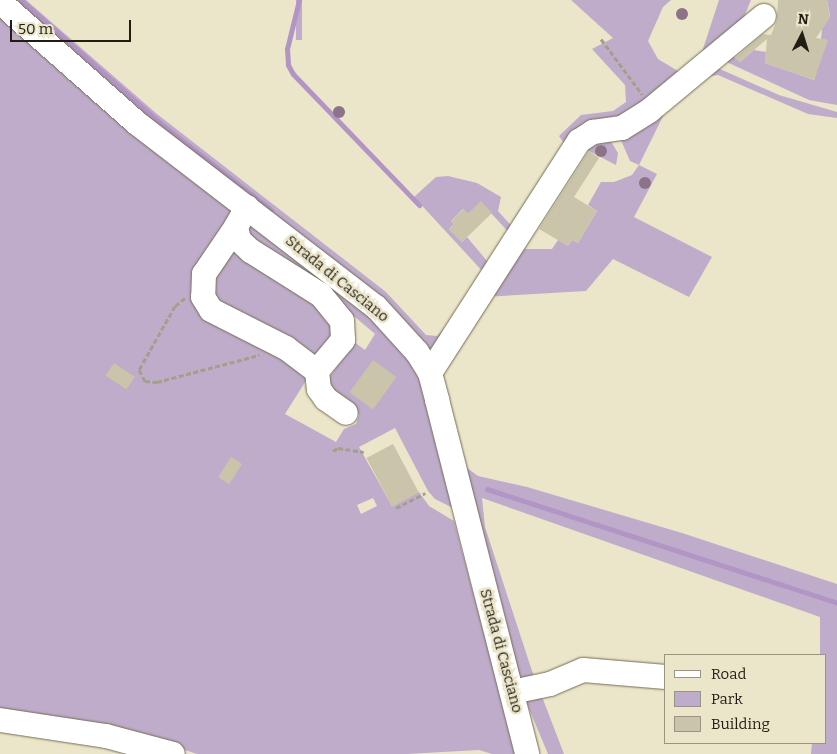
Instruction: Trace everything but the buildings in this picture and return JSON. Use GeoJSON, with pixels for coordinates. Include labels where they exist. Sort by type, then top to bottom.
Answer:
{"type":"FeatureCollection","features":[{"type":"Feature","properties":{"kind":"street","name":"Strada di Casciano"},"geometry":{"type":"LineString","coordinates":[[0,2],[138,124],[376,307],[417,352],[430,374],[527,754]]}},
{"type":"Feature","properties":{"kind":"street"},"geometry":{"type":"LineString","coordinates":[[430,374],[579,141],[593,132],[622,128],[649,111],[764,16]]}},
{"type":"Feature","properties":{"kind":"street"},"geometry":{"type":"LineString","coordinates":[[247,207],[236,227],[204,274],[201,285],[203,297],[211,310],[286,348],[317,371]]}},
{"type":"Feature","properties":{"kind":"street"},"geometry":{"type":"LineString","coordinates":[[236,227],[239,240],[251,251],[320,295],[342,321],[343,340],[317,371],[319,389],[326,399],[346,413]]}},
{"type":"Feature","properties":{"kind":"street"},"geometry":{"type":"LineString","coordinates":[[512,692],[550,684],[583,670],[664,677]]}},
{"type":"Feature","properties":{"kind":"street"},"geometry":{"type":"LineString","coordinates":[[0,720],[106,736],[173,754]]}},
{"type":"Feature","properties":{"kind":"path"},"geometry":{"type":"LineString","coordinates":[[601,39],[644,96],[649,111]]}},
{"type":"Feature","properties":{"kind":"path"},"geometry":{"type":"LineString","coordinates":[[201,285],[175,306],[138,370],[145,381],[157,382],[286,348]]}},
{"type":"Feature","properties":{"kind":"path"},"geometry":{"type":"LineString","coordinates":[[333,452],[338,448],[364,452]]}},
{"type":"Feature","properties":{"kind":"path"},"geometry":{"type":"LineString","coordinates":[[396,508],[425,493]]}},
{"type":"Feature","properties":{"kind":"green space"},"geometry":{"type":"Polygon","coordinates":[[[12,0],[26,0],[157,114],[386,292],[426,335],[437,336],[444,329],[433,349],[428,348],[146,118],[12,0]]]}},
{"type":"Feature","properties":{"kind":"green space"},"geometry":{"type":"Polygon","coordinates":[[[296,0],[302,0],[302,40],[296,40],[296,0]]]}},
{"type":"Feature","properties":{"kind":"green space"},"geometry":{"type":"Polygon","coordinates":[[[571,0],[671,0],[663,7],[648,41],[658,59],[678,71],[679,79],[568,149],[559,136],[581,115],[613,111],[626,102],[625,85],[592,49],[613,38],[571,0]]]}},
{"type":"Feature","properties":{"kind":"green space"},"geometry":{"type":"Polygon","coordinates":[[[719,0],[751,0],[740,27],[701,55],[719,0]]]}},
{"type":"Feature","properties":{"kind":"green space"},"geometry":{"type":"Polygon","coordinates":[[[827,0],[837,0],[837,105],[809,100],[720,59],[730,53],[740,62],[754,50],[766,52],[765,63],[814,80],[827,40],[821,39],[823,21],[830,15],[827,0]]]}},
{"type":"Feature","properties":{"kind":"green space"},"geometry":{"type":"Polygon","coordinates":[[[0,16],[127,130],[230,209],[234,215],[231,229],[329,310],[334,336],[285,414],[336,442],[344,429],[356,424],[359,415],[353,406],[327,385],[329,378],[354,342],[365,350],[375,334],[334,299],[249,242],[248,222],[369,313],[403,349],[424,389],[453,508],[435,499],[428,491],[395,428],[359,447],[392,506],[419,492],[429,506],[454,521],[516,754],[492,754],[479,750],[407,754],[197,754],[141,735],[0,714],[0,16]],[[373,498],[357,505],[361,514],[377,506],[373,498]]]}},
{"type":"Feature","properties":{"kind":"green space"},"geometry":{"type":"Polygon","coordinates":[[[713,66],[779,95],[837,112],[837,118],[808,114],[718,75],[711,76],[666,110],[639,165],[630,161],[620,138],[713,66]]]}},
{"type":"Feature","properties":{"kind":"green space"},"geometry":{"type":"Polygon","coordinates":[[[610,140],[618,153],[616,165],[581,147],[610,140]]]}},
{"type":"Feature","properties":{"kind":"green space"},"geometry":{"type":"Polygon","coordinates":[[[639,165],[657,174],[634,217],[712,257],[689,297],[613,259],[586,291],[484,297],[518,249],[552,249],[558,240],[568,246],[572,240],[578,243],[597,211],[588,205],[601,182],[614,182],[632,175],[639,165]]]}},
{"type":"Feature","properties":{"kind":"green space"},"geometry":{"type":"Polygon","coordinates":[[[448,176],[477,183],[501,197],[498,211],[517,232],[513,237],[481,202],[468,214],[463,209],[451,221],[454,224],[449,229],[462,242],[467,237],[492,267],[486,275],[414,197],[436,177],[448,176]]]}},
{"type":"Feature","properties":{"kind":"green space"},"geometry":{"type":"Polygon","coordinates":[[[467,468],[478,476],[527,487],[682,533],[837,584],[837,754],[811,754],[812,744],[827,744],[827,654],[820,654],[820,617],[482,498],[485,527],[531,668],[564,754],[548,754],[517,680],[460,469],[467,468]]]}},
{"type":"Feature","properties":{"kind":"waterway"},"geometry":{"type":"LineString","coordinates":[[21,0],[160,123],[271,210]]}},
{"type":"Feature","properties":{"kind":"waterway"},"geometry":{"type":"LineString","coordinates":[[299,0],[287,49],[288,65],[293,74],[419,205]]}},
{"type":"Feature","properties":{"kind":"waterway"},"geometry":{"type":"LineString","coordinates":[[487,489],[837,603]]}}]}
